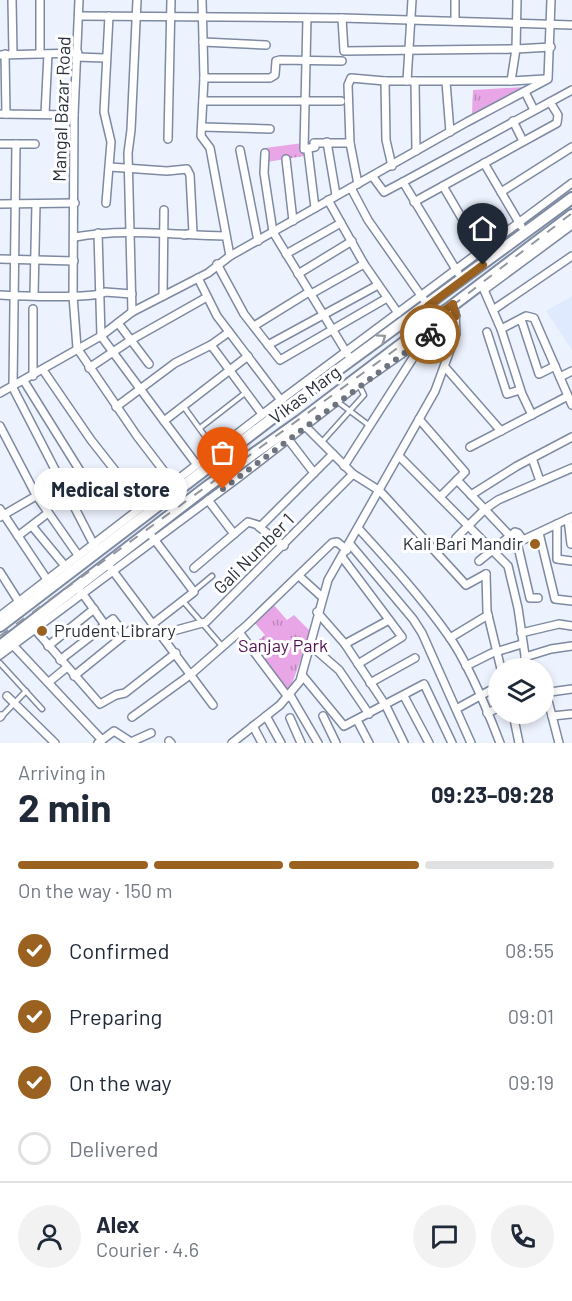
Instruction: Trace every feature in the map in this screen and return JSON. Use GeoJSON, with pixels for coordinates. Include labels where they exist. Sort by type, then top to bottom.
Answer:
{"type":"FeatureCollection","features":[{"type":"Feature","properties":{"kind":"main road","name":"Vikas Marg"},"geometry":{"type":"LineString","coordinates":[[0,626],[50,583],[284,403],[425,301],[464,279],[572,198]]}},
{"type":"Feature","properties":{"kind":"main road","name":"Vikas Marg"},"geometry":{"type":"LineString","coordinates":[[7,644],[303,423],[436,317],[483,286],[572,215]]}},
{"type":"Feature","properties":{"kind":"street"},"geometry":{"type":"LineString","coordinates":[[12,0],[3,114],[74,115]]}},
{"type":"Feature","properties":{"kind":"street"},"geometry":{"type":"LineString","coordinates":[[40,0],[45,114]]}},
{"type":"Feature","properties":{"kind":"street","name":"Mangal Bazar Road"},"geometry":{"type":"LineString","coordinates":[[77,348],[73,296],[74,115],[79,0]]}},
{"type":"Feature","properties":{"kind":"street"},"geometry":{"type":"LineString","coordinates":[[132,312],[128,170],[137,0]]}},
{"type":"Feature","properties":{"kind":"street"},"geometry":{"type":"LineString","coordinates":[[168,139],[171,0]]}},
{"type":"Feature","properties":{"kind":"street"},"geometry":{"type":"LineString","coordinates":[[202,0],[204,78],[201,136],[210,148],[230,256]]}},
{"type":"Feature","properties":{"kind":"street"},"geometry":{"type":"LineString","coordinates":[[412,0],[409,52],[417,151]]}},
{"type":"Feature","properties":{"kind":"street"},"geometry":{"type":"LineString","coordinates":[[455,0],[455,21]]}},
{"type":"Feature","properties":{"kind":"street"},"geometry":{"type":"LineString","coordinates":[[511,81],[516,48],[517,0]]}},
{"type":"Feature","properties":{"kind":"street"},"geometry":{"type":"LineString","coordinates":[[548,79],[551,0]]}},
{"type":"Feature","properties":{"kind":"street","name":"Mangal Bazar Road"},"geometry":{"type":"LineString","coordinates":[[80,16],[342,18],[572,25]]}},
{"type":"Feature","properties":{"kind":"street"},"geometry":{"type":"LineString","coordinates":[[106,203],[111,142],[104,112],[105,58],[109,16]]}},
{"type":"Feature","properties":{"kind":"street"},"geometry":{"type":"LineString","coordinates":[[307,18],[304,149],[315,147],[314,142],[350,143]]}},
{"type":"Feature","properties":{"kind":"street"},"geometry":{"type":"LineString","coordinates":[[342,18],[344,51],[409,52],[551,47]]}},
{"type":"Feature","properties":{"kind":"street"},"geometry":{"type":"LineString","coordinates":[[203,42],[266,45]]}},
{"type":"Feature","properties":{"kind":"street"},"geometry":{"type":"LineString","coordinates":[[6,54],[77,55],[105,58]]}},
{"type":"Feature","properties":{"kind":"street"},"geometry":{"type":"LineString","coordinates":[[204,78],[270,78],[278,75],[278,60],[342,61]]}},
{"type":"Feature","properties":{"kind":"street"},"geometry":{"type":"LineString","coordinates":[[358,184],[350,143],[348,80],[446,82],[548,79]]}},
{"type":"Feature","properties":{"kind":"street"},"geometry":{"type":"LineString","coordinates":[[0,393],[13,388],[77,348],[101,336],[132,312],[198,278],[230,256],[336,195],[374,177],[450,132],[548,79]]}},
{"type":"Feature","properties":{"kind":"street"},"geometry":{"type":"LineString","coordinates":[[385,81],[386,140],[392,166]]}},
{"type":"Feature","properties":{"kind":"street"},"geometry":{"type":"LineString","coordinates":[[446,82],[450,132]]}},
{"type":"Feature","properties":{"kind":"street"},"geometry":{"type":"LineString","coordinates":[[374,177],[384,192],[572,90]]}},
{"type":"Feature","properties":{"kind":"street"},"geometry":{"type":"LineString","coordinates":[[525,92],[534,110]]}},
{"type":"Feature","properties":{"kind":"street"},"geometry":{"type":"LineString","coordinates":[[203,100],[341,100]]}},
{"type":"Feature","properties":{"kind":"street"},"geometry":{"type":"LineString","coordinates":[[414,202],[557,123],[558,115],[549,102]]}},
{"type":"Feature","properties":{"kind":"street"},"geometry":{"type":"LineString","coordinates":[[513,121],[524,141]]}},
{"type":"Feature","properties":{"kind":"street"},"geometry":{"type":"LineString","coordinates":[[202,127],[270,129]]}},
{"type":"Feature","properties":{"kind":"street"},"geometry":{"type":"LineString","coordinates":[[327,142],[336,195]]}},
{"type":"Feature","properties":{"kind":"street"},"geometry":{"type":"LineString","coordinates":[[0,144],[35,144]]}},
{"type":"Feature","properties":{"kind":"street"},"geometry":{"type":"LineString","coordinates":[[16,144],[13,388],[95,548]]}},
{"type":"Feature","properties":{"kind":"street"},"geometry":{"type":"LineString","coordinates":[[501,192],[572,147]]}},
{"type":"Feature","properties":{"kind":"street"},"geometry":{"type":"LineString","coordinates":[[240,150],[258,241]]}},
{"type":"Feature","properties":{"kind":"street"},"geometry":{"type":"LineString","coordinates":[[309,151],[315,208]]}},
{"type":"Feature","properties":{"kind":"street"},"geometry":{"type":"LineString","coordinates":[[266,153],[264,173],[273,232],[349,356],[398,313],[425,301],[455,271],[572,183]]}},
{"type":"Feature","properties":{"kind":"street"},"geometry":{"type":"LineString","coordinates":[[286,159],[293,221]]}},
{"type":"Feature","properties":{"kind":"street"},"geometry":{"type":"LineString","coordinates":[[484,163],[527,232]]}},
{"type":"Feature","properties":{"kind":"street"},"geometry":{"type":"LineString","coordinates":[[110,167],[128,170],[187,169],[190,175],[193,233],[184,235]]}},
{"type":"Feature","properties":{"kind":"street"},"geometry":{"type":"LineString","coordinates":[[403,182],[455,271],[464,279]]}},
{"type":"Feature","properties":{"kind":"street"},"geometry":{"type":"LineString","coordinates":[[443,186],[481,251]]}},
{"type":"Feature","properties":{"kind":"street"},"geometry":{"type":"LineString","coordinates":[[351,189],[368,220],[436,317]]}},
{"type":"Feature","properties":{"kind":"street"},"geometry":{"type":"LineString","coordinates":[[328,200],[364,264],[398,313]]}},
{"type":"Feature","properties":{"kind":"street"},"geometry":{"type":"LineString","coordinates":[[0,204],[75,203]]}},
{"type":"Feature","properties":{"kind":"street"},"geometry":{"type":"LineString","coordinates":[[34,295],[36,204]]}},
{"type":"Feature","properties":{"kind":"street"},"geometry":{"type":"LineString","coordinates":[[163,296],[164,210]]}},
{"type":"Feature","properties":{"kind":"street"},"geometry":{"type":"LineString","coordinates":[[286,254],[341,223]]}},
{"type":"Feature","properties":{"kind":"street"},"geometry":{"type":"LineString","coordinates":[[532,415],[520,390],[501,329],[483,286],[572,225]]}},
{"type":"Feature","properties":{"kind":"street"},"geometry":{"type":"LineString","coordinates":[[75,237],[98,233],[129,232],[225,236]]}},
{"type":"Feature","properties":{"kind":"street"},"geometry":{"type":"LineString","coordinates":[[98,233],[101,336],[197,465]]}},
{"type":"Feature","properties":{"kind":"street"},"geometry":{"type":"LineString","coordinates":[[298,274],[352,241]]}},
{"type":"Feature","properties":{"kind":"street"},"geometry":{"type":"LineString","coordinates":[[493,310],[572,256]]}},
{"type":"Feature","properties":{"kind":"street"},"geometry":{"type":"LineString","coordinates":[[0,259],[74,261]]}},
{"type":"Feature","properties":{"kind":"street"},"geometry":{"type":"LineString","coordinates":[[217,264],[244,314],[280,360],[331,328],[387,298]]}},
{"type":"Feature","properties":{"kind":"street"},"geometry":{"type":"LineString","coordinates":[[254,326],[364,264]]}},
{"type":"Feature","properties":{"kind":"street"},"geometry":{"type":"LineString","coordinates":[[0,616],[50,583],[78,555],[95,548],[143,506],[176,487],[197,465],[262,414],[284,403],[229,332],[198,278]]}},
{"type":"Feature","properties":{"kind":"street"},"geometry":{"type":"LineString","coordinates":[[268,345],[378,285]]}},
{"type":"Feature","properties":{"kind":"street"},"geometry":{"type":"LineString","coordinates":[[0,295],[101,296],[105,292],[132,294]]}},
{"type":"Feature","properties":{"kind":"street"},"geometry":{"type":"LineString","coordinates":[[89,368],[131,340],[207,297]]}},
{"type":"Feature","properties":{"kind":"street"},"geometry":{"type":"LineString","coordinates":[[236,742],[289,696],[302,675],[321,596],[399,456],[445,367],[456,334],[457,318],[453,304]]}},
{"type":"Feature","properties":{"kind":"street"},"geometry":{"type":"LineString","coordinates":[[33,309],[33,376]]}},
{"type":"Feature","properties":{"kind":"street"},"geometry":{"type":"LineString","coordinates":[[501,329],[528,315],[534,318],[572,405]]}},
{"type":"Feature","properties":{"kind":"street"},"geometry":{"type":"LineString","coordinates":[[154,623],[194,592],[151,535],[208,500],[288,439],[303,423],[419,341],[457,318]]}},
{"type":"Feature","properties":{"kind":"street"},"geometry":{"type":"LineString","coordinates":[[521,319],[539,374],[555,366]]}},
{"type":"Feature","properties":{"kind":"street"},"geometry":{"type":"LineString","coordinates":[[118,323],[149,364]]}},
{"type":"Feature","properties":{"kind":"street"},"geometry":{"type":"LineString","coordinates":[[344,466],[418,350],[421,329]]}},
{"type":"Feature","properties":{"kind":"street"},"geometry":{"type":"LineString","coordinates":[[116,406],[175,363],[211,345],[229,332]]}},
{"type":"Feature","properties":{"kind":"street"},"geometry":{"type":"LineString","coordinates":[[487,332],[507,394],[520,390]]}},
{"type":"Feature","properties":{"kind":"street"},"geometry":{"type":"LineString","coordinates":[[211,345],[229,373],[262,414]]}},
{"type":"Feature","properties":{"kind":"street"},"geometry":{"type":"LineString","coordinates":[[77,348],[116,406],[176,487]]}},
{"type":"Feature","properties":{"kind":"street"},"geometry":{"type":"LineString","coordinates":[[164,421],[229,373],[248,356]]}},
{"type":"Feature","properties":{"kind":"street"},"geometry":{"type":"LineString","coordinates":[[445,367],[501,431]]}},
{"type":"Feature","properties":{"kind":"street"},"geometry":{"type":"LineString","coordinates":[[43,370],[91,440],[143,506]]}},
{"type":"Feature","properties":{"kind":"street"},"geometry":{"type":"LineString","coordinates":[[560,377],[572,371]]}},
{"type":"Feature","properties":{"kind":"street"},"geometry":{"type":"LineString","coordinates":[[24,381],[85,479]]}},
{"type":"Feature","properties":{"kind":"street"},"geometry":{"type":"LineString","coordinates":[[470,447],[568,396]]}},
{"type":"Feature","properties":{"kind":"street"},"geometry":{"type":"LineString","coordinates":[[419,419],[465,472],[440,497]]}},
{"type":"Feature","properties":{"kind":"street"},"geometry":{"type":"LineString","coordinates":[[303,423],[353,474],[380,491],[459,578],[469,586],[486,574],[488,615],[499,658]]}},
{"type":"Feature","properties":{"kind":"street"},"geometry":{"type":"LineString","coordinates":[[0,426],[36,495],[78,555]]}},
{"type":"Feature","properties":{"kind":"street"},"geometry":{"type":"LineString","coordinates":[[471,495],[572,437]]}},
{"type":"Feature","properties":{"kind":"street"},"geometry":{"type":"LineString","coordinates":[[288,439],[314,473]]}},
{"type":"Feature","properties":{"kind":"street"},"geometry":{"type":"LineString","coordinates":[[259,526],[333,454]]}},
{"type":"Feature","properties":{"kind":"street"},"geometry":{"type":"LineString","coordinates":[[399,456],[508,566],[525,657],[551,649],[572,646]]}},
{"type":"Feature","properties":{"kind":"street"},"geometry":{"type":"LineString","coordinates":[[532,458],[540,481]]}},
{"type":"Feature","properties":{"kind":"street"},"geometry":{"type":"LineString","coordinates":[[456,538],[485,509],[513,492],[572,468]]}},
{"type":"Feature","properties":{"kind":"street","name":"Gali Number 1"},"geometry":{"type":"LineString","coordinates":[[165,638],[173,631],[202,624],[284,546],[353,474]]}},
{"type":"Feature","properties":{"kind":"street"},"geometry":{"type":"LineString","coordinates":[[457,480],[512,534],[530,597],[538,598]]}},
{"type":"Feature","properties":{"kind":"street"},"geometry":{"type":"LineString","coordinates":[[50,583],[1,514],[60,482]]}},
{"type":"Feature","properties":{"kind":"street"},"geometry":{"type":"LineString","coordinates":[[208,500],[234,534]]}},
{"type":"Feature","properties":{"kind":"street"},"geometry":{"type":"LineString","coordinates":[[18,536],[48,513]]}},
{"type":"Feature","properties":{"kind":"street"},"geometry":{"type":"LineString","coordinates":[[479,561],[512,534],[518,533],[524,540],[570,518],[571,544]]}},
{"type":"Feature","properties":{"kind":"street"},"geometry":{"type":"LineString","coordinates":[[194,568],[250,521],[284,546]]}},
{"type":"Feature","properties":{"kind":"street"},"geometry":{"type":"LineString","coordinates":[[557,524],[557,559],[572,561]]}},
{"type":"Feature","properties":{"kind":"street"},"geometry":{"type":"LineString","coordinates":[[32,526],[65,566]]}},
{"type":"Feature","properties":{"kind":"street"},"geometry":{"type":"LineString","coordinates":[[359,529],[424,602],[450,638],[466,666],[500,743]]}},
{"type":"Feature","properties":{"kind":"street"},"geometry":{"type":"LineString","coordinates":[[539,533],[555,599],[572,601]]}},
{"type":"Feature","properties":{"kind":"street"},"geometry":{"type":"LineString","coordinates":[[132,717],[190,675],[239,632],[332,543],[337,542],[348,547],[413,619],[458,708],[471,743]]}},
{"type":"Feature","properties":{"kind":"street"},"geometry":{"type":"LineString","coordinates":[[342,557],[402,639],[358,664]]}},
{"type":"Feature","properties":{"kind":"street"},"geometry":{"type":"LineString","coordinates":[[110,566],[213,705]]}},
{"type":"Feature","properties":{"kind":"street"},"geometry":{"type":"LineString","coordinates":[[0,572],[19,602]]}},
{"type":"Feature","properties":{"kind":"street"},"geometry":{"type":"LineString","coordinates":[[299,576],[321,596]]}},
{"type":"Feature","properties":{"kind":"street"},"geometry":{"type":"LineString","coordinates":[[79,590],[105,625]]}},
{"type":"Feature","properties":{"kind":"street"},"geometry":{"type":"LineString","coordinates":[[48,646],[94,609]]}},
{"type":"Feature","properties":{"kind":"street"},"geometry":{"type":"LineString","coordinates":[[317,612],[345,644],[386,706],[404,743]]}},
{"type":"Feature","properties":{"kind":"street"},"geometry":{"type":"LineString","coordinates":[[450,638],[488,615]]}},
{"type":"Feature","properties":{"kind":"street"},"geometry":{"type":"LineString","coordinates":[[60,660],[113,619],[125,635]]}},
{"type":"Feature","properties":{"kind":"street"},"geometry":{"type":"LineString","coordinates":[[345,644],[389,620]]}},
{"type":"Feature","properties":{"kind":"street"},"geometry":{"type":"LineString","coordinates":[[521,633],[559,624],[572,626]]}},
{"type":"Feature","properties":{"kind":"street"},"geometry":{"type":"LineString","coordinates":[[32,626],[66,668],[101,705],[116,695],[125,693],[176,653]]}},
{"type":"Feature","properties":{"kind":"street"},"geometry":{"type":"LineString","coordinates":[[74,676],[132,630]]}},
{"type":"Feature","properties":{"kind":"street"},"geometry":{"type":"LineString","coordinates":[[239,632],[289,696],[318,743]]}},
{"type":"Feature","properties":{"kind":"street"},"geometry":{"type":"LineString","coordinates":[[0,655],[7,644],[49,682],[100,742],[114,731],[131,742],[151,734]]}},
{"type":"Feature","properties":{"kind":"street"},"geometry":{"type":"LineString","coordinates":[[309,644],[339,670],[369,714]]}},
{"type":"Feature","properties":{"kind":"street"},"geometry":{"type":"LineString","coordinates":[[466,666],[497,651],[522,644]]}},
{"type":"Feature","properties":{"kind":"street"},"geometry":{"type":"LineString","coordinates":[[370,683],[415,658]]}},
{"type":"Feature","properties":{"kind":"street"},"geometry":{"type":"LineString","coordinates":[[49,682],[66,668]]}},
{"type":"Feature","properties":{"kind":"street"},"geometry":{"type":"LineString","coordinates":[[302,675],[331,707],[342,725],[386,706],[424,684],[452,743]]}},
{"type":"Feature","properties":{"kind":"street"},"geometry":{"type":"LineString","coordinates":[[554,692],[572,689]]}},
{"type":"Feature","properties":{"kind":"street"},"geometry":{"type":"LineString","coordinates":[[458,708],[488,691]]}},
{"type":"Feature","properties":{"kind":"street"},"geometry":{"type":"LineString","coordinates":[[8,696],[55,743]]}},
{"type":"Feature","properties":{"kind":"street"},"geometry":{"type":"LineString","coordinates":[[404,696],[429,743]]}},
{"type":"Feature","properties":{"kind":"street"},"geometry":{"type":"LineString","coordinates":[[554,716],[572,714]]}},
{"type":"Feature","properties":{"kind":"street"},"geometry":{"type":"LineString","coordinates":[[266,716],[281,743]]}},
{"type":"Feature","properties":{"kind":"street"},"geometry":{"type":"LineString","coordinates":[[323,716],[336,743]]}},
{"type":"Feature","properties":{"kind":"street"},"geometry":{"type":"LineString","coordinates":[[290,718],[301,743]]}},
{"type":"Feature","properties":{"kind":"street"},"geometry":{"type":"LineString","coordinates":[[357,720],[369,743]]}},
{"type":"Feature","properties":{"kind":"street"},"geometry":{"type":"LineString","coordinates":[[515,724],[519,743]]}},
{"type":"Feature","properties":{"kind":"street"},"geometry":{"type":"LineString","coordinates":[[554,724],[559,743]]}},
{"type":"Feature","properties":{"kind":"street"},"geometry":{"type":"LineString","coordinates":[[253,726],[262,743]]}},
{"type":"Feature","properties":{"kind":"lane"},"geometry":{"type":"LineString","coordinates":[[321,443],[364,395],[359,384]]}},
{"type":"Feature","properties":{"kind":"lane"},"geometry":{"type":"LineString","coordinates":[[200,428],[245,393]]}},
{"type":"Feature","properties":{"kind":"lane"},"geometry":{"type":"LineString","coordinates":[[337,401],[370,427]]}},
{"type":"Feature","properties":{"kind":"lane"},"geometry":{"type":"LineString","coordinates":[[184,407],[216,450]]}},
{"type":"Feature","properties":{"kind":"lane"},"geometry":{"type":"LineString","coordinates":[[194,592],[212,576]]}},
{"type":"Feature","properties":{"kind":"lane"},"geometry":{"type":"LineString","coordinates":[[182,601],[222,647]]}},
{"type":"Feature","properties":{"kind":"lane"},"geometry":{"type":"LineString","coordinates":[[0,663],[42,709]]}},
{"type":"Feature","properties":{"kind":"lane"},"geometry":{"type":"LineString","coordinates":[[1,717],[26,691]]}},
{"type":"Feature","properties":{"kind":"shaded area"},"geometry":{"type":"Polygon","coordinates":[[[572,296],[572,350],[546,311],[572,296]]]}},
{"type":"Feature","properties":{"kind":"green space"},"geometry":{"type":"Polygon","coordinates":[[[524,87],[472,114],[473,90],[524,87]]]}},
{"type":"Feature","properties":{"kind":"green space"},"geometry":{"type":"Polygon","coordinates":[[[303,143],[304,156],[267,162],[265,148],[303,143]]]}},
{"type":"Feature","properties":{"kind":"green space","name":"Sanjay Park"},"geometry":{"type":"Polygon","coordinates":[[[272,603],[287,620],[294,615],[311,632],[288,694],[251,646],[265,635],[254,622],[272,603]]]}},
{"type":"Feature","properties":{"kind":"railway"},"geometry":{"type":"LineString","coordinates":[[0,636],[403,344],[572,213]]}},
{"type":"Feature","properties":{"kind":"way so far"},"geometry":{"type":"LineString","coordinates":[[223,489],[359,384],[430,334]]}},
{"type":"Feature","properties":{"kind":"place","name":"Medical store"},"geometry":{"type":"Point","coordinates":[223,489]}},
{"type":"Feature","properties":{"kind":"place","name":"Kali Bari Mandir"},"geometry":{"type":"Point","coordinates":[535,544]}},
{"type":"Feature","properties":{"kind":"place","name":"Prudent Library"},"geometry":{"type":"Point","coordinates":[42,631]}},
{"type":"Feature","properties":{"kind":"route"},"geometry":{"type":"LineString","coordinates":[[430,334],[456,316],[453,304],[436,317],[428,306],[483,265]]}}]}
